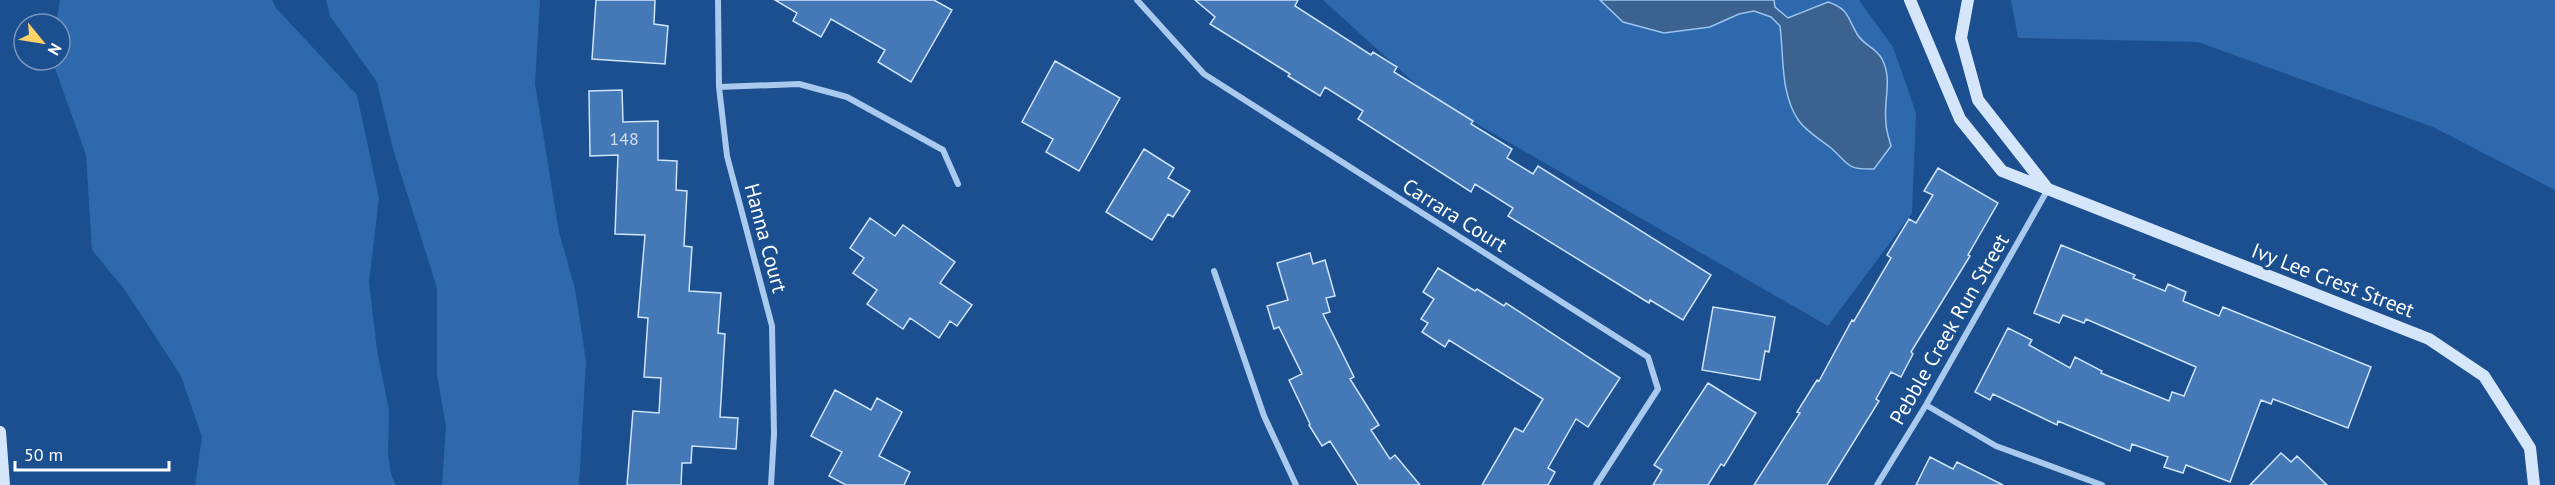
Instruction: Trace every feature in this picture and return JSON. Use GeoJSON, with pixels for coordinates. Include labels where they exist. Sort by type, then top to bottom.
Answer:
{"type":"FeatureCollection","features":[{"type":"Feature","properties":{"kind":"street","name":"Hanna Court"},"geometry":{"type":"LineString","coordinates":[[718,0],[719,87],[727,156],[772,326],[774,434],[771,485]]}},
{"type":"Feature","properties":{"kind":"street","name":"Carrara Court"},"geometry":{"type":"LineString","coordinates":[[1137,0],[1204,74],[1648,357],[1658,389],[1596,485]]}},
{"type":"Feature","properties":{"kind":"street","name":"Ivy Lee Crest Street"},"geometry":{"type":"LineString","coordinates":[[1910,0],[1960,119],[2002,171],[2429,339],[2484,376],[2530,448],[2534,485]]}},
{"type":"Feature","properties":{"kind":"street"},"geometry":{"type":"LineString","coordinates":[[1968,0],[1961,38],[1978,100],[2048,189]]}},
{"type":"Feature","properties":{"kind":"street"},"geometry":{"type":"LineString","coordinates":[[719,87],[799,84],[847,98],[943,150],[958,184]]}},
{"type":"Feature","properties":{"kind":"street","name":"Pebble Creek Run Street"},"geometry":{"type":"LineString","coordinates":[[1877,485],[1926,405],[2048,189]]}},
{"type":"Feature","properties":{"kind":"street"},"geometry":{"type":"LineString","coordinates":[[1214,271],[1264,416],[1296,485]]}},
{"type":"Feature","properties":{"kind":"street"},"geometry":{"type":"LineString","coordinates":[[1926,405],[1996,446],[2102,485]]}},
{"type":"Feature","properties":{"kind":"street"},"geometry":{"type":"LineString","coordinates":[[0,432],[4,485]]}},
{"type":"Feature","properties":{"kind":"shaded area"},"geometry":{"type":"Polygon","coordinates":[[[60,0],[272,0],[276,8],[357,95],[379,198],[369,282],[377,350],[389,410],[388,453],[391,474],[396,485],[195,485],[202,437],[181,376],[125,290],[92,250],[86,155],[56,72],[72,72],[72,12],[58,12],[60,0]]]}},
{"type":"Feature","properties":{"kind":"shaded area"},"geometry":{"type":"Polygon","coordinates":[[[326,0],[540,0],[535,84],[559,232],[575,289],[586,361],[579,485],[442,485],[446,426],[437,375],[437,288],[393,149],[377,82],[330,16],[326,0]]]}},
{"type":"Feature","properties":{"kind":"shaded area"},"geometry":{"type":"Polygon","coordinates":[[[1323,0],[1859,0],[1893,47],[1916,113],[1912,213],[1828,326],[1430,97],[1323,0]]]}},
{"type":"Feature","properties":{"kind":"shaded area"},"geometry":{"type":"Polygon","coordinates":[[[1600,0],[1774,0],[1775,7],[1788,18],[1828,2],[1835,5],[1847,14],[1860,38],[1882,59],[1887,75],[1885,115],[1891,146],[1874,169],[1853,167],[1802,125],[1793,110],[1786,87],[1780,26],[1771,17],[1754,11],[1739,14],[1710,27],[1664,33],[1623,22],[1600,0]]]}},
{"type":"Feature","properties":{"kind":"shaded area"},"geometry":{"type":"Polygon","coordinates":[[[2011,0],[2555,0],[2555,190],[2433,127],[2198,42],[2018,38],[2011,0]]]}},
{"type":"Feature","properties":{"kind":"building"},"geometry":{"type":"Polygon","coordinates":[[[596,0],[655,0],[654,24],[668,26],[665,64],[592,59],[596,0]]]}},
{"type":"Feature","properties":{"kind":"building"},"geometry":{"type":"Polygon","coordinates":[[[775,0],[934,0],[952,10],[911,82],[878,62],[885,50],[831,19],[821,37],[793,21],[797,13],[775,0]]]}},
{"type":"Feature","properties":{"kind":"building"},"geometry":{"type":"Polygon","coordinates":[[[1195,0],[1298,0],[1295,6],[1371,55],[1373,52],[1397,67],[1394,72],[1473,121],[1471,124],[1512,149],[1507,158],[1533,174],[1538,166],[1711,275],[1683,320],[1650,300],[1649,303],[1508,216],[1513,208],[1475,184],[1471,192],[1358,119],[1363,111],[1325,87],[1320,96],[1288,76],[1290,74],[1210,24],[1215,17],[1195,0]]]}},
{"type":"Feature","properties":{"kind":"building"},"geometry":{"type":"Polygon","coordinates":[[[1055,61],[1120,98],[1079,171],[1046,152],[1053,139],[1022,122],[1055,61]]]}},
{"type":"Feature","properties":{"kind":"building"},"geometry":{"type":"Polygon","coordinates":[[[622,90],[623,122],[658,121],[658,160],[677,161],[676,190],[687,191],[684,246],[692,247],[689,291],[721,293],[718,333],[725,334],[720,417],[738,418],[736,449],[692,446],[691,463],[682,463],[681,485],[627,485],[633,411],[659,413],[661,378],[644,377],[648,318],[638,317],[645,235],[615,234],[618,155],[590,156],[589,91],[622,90]]]}},
{"type":"Feature","properties":{"kind":"building"},"geometry":{"type":"Polygon","coordinates":[[[1144,149],[1174,168],[1168,178],[1190,191],[1173,217],[1168,214],[1152,240],[1106,212],[1144,149]]]}},
{"type":"Feature","properties":{"kind":"building"},"geometry":{"type":"Polygon","coordinates":[[[1938,168],[1998,203],[1968,255],[1970,256],[1911,352],[1913,354],[1901,377],[1891,372],[1876,399],[1879,401],[1827,485],[1754,485],[1800,413],[1797,412],[1817,380],[1819,381],[1852,320],[1854,321],[1891,258],[1887,255],[1909,219],[1916,223],[1933,195],[1924,191],[1938,168]]]}},
{"type":"Feature","properties":{"kind":"building"},"geometry":{"type":"Polygon","coordinates":[[[870,218],[895,236],[903,225],[955,262],[940,283],[972,305],[957,326],[950,321],[939,338],[910,318],[903,329],[867,304],[877,290],[853,273],[864,258],[850,248],[870,218]]]}},
{"type":"Feature","properties":{"kind":"building"},"geometry":{"type":"Polygon","coordinates":[[[2061,245],[2135,275],[2133,278],[2165,291],[2168,284],[2186,292],[2183,301],[2219,316],[2223,307],[2371,367],[2348,428],[2273,399],[2271,404],[2261,400],[2230,482],[2186,465],[2183,473],[2164,467],[2168,457],[2132,444],[2130,451],[2058,421],[2057,425],[1993,394],[1990,400],[1975,392],[2008,328],[2032,340],[2029,345],[2070,368],[2075,357],[2102,371],[2101,373],[2169,401],[2172,392],[2184,396],[2196,367],[2086,319],[2084,323],[2063,315],[2059,323],[2034,313],[2061,245]]]}},
{"type":"Feature","properties":{"kind":"building"},"geometry":{"type":"Polygon","coordinates":[[[1310,253],[1313,264],[1325,260],[1335,296],[1326,298],[1330,312],[1323,314],[1354,377],[1350,379],[1379,425],[1371,430],[1390,459],[1395,455],[1420,485],[1358,485],[1330,441],[1322,446],[1309,425],[1289,380],[1302,374],[1279,327],[1274,329],[1267,306],[1288,300],[1277,263],[1310,253]]]}},
{"type":"Feature","properties":{"kind":"building"},"geometry":{"type":"Polygon","coordinates":[[[1438,268],[1504,306],[1506,303],[1620,378],[1588,427],[1576,419],[1548,468],[1555,472],[1548,485],[1482,485],[1515,428],[1523,432],[1543,399],[1449,340],[1445,347],[1422,332],[1428,323],[1421,319],[1434,299],[1423,292],[1438,268]]]}},
{"type":"Feature","properties":{"kind":"building"},"geometry":{"type":"Polygon","coordinates":[[[1713,307],[1775,317],[1769,352],[1765,351],[1760,380],[1702,370],[1713,307]]]}},
{"type":"Feature","properties":{"kind":"building"},"geometry":{"type":"Polygon","coordinates":[[[1708,383],[1756,413],[1724,466],[1721,464],[1708,485],[1653,485],[1662,470],[1654,465],[1708,383]]]}},
{"type":"Feature","properties":{"kind":"building"},"geometry":{"type":"Polygon","coordinates":[[[835,390],[871,410],[877,398],[902,412],[879,456],[910,472],[904,485],[846,485],[829,476],[842,452],[811,436],[835,390]]]}},
{"type":"Feature","properties":{"kind":"building"},"geometry":{"type":"Polygon","coordinates":[[[2281,453],[2291,462],[2297,456],[2327,485],[2250,485],[2281,453]]]}},
{"type":"Feature","properties":{"kind":"building"},"geometry":{"type":"Polygon","coordinates":[[[1930,457],[1953,469],[1957,462],[2003,485],[1916,485],[1930,457]]]}}]}
